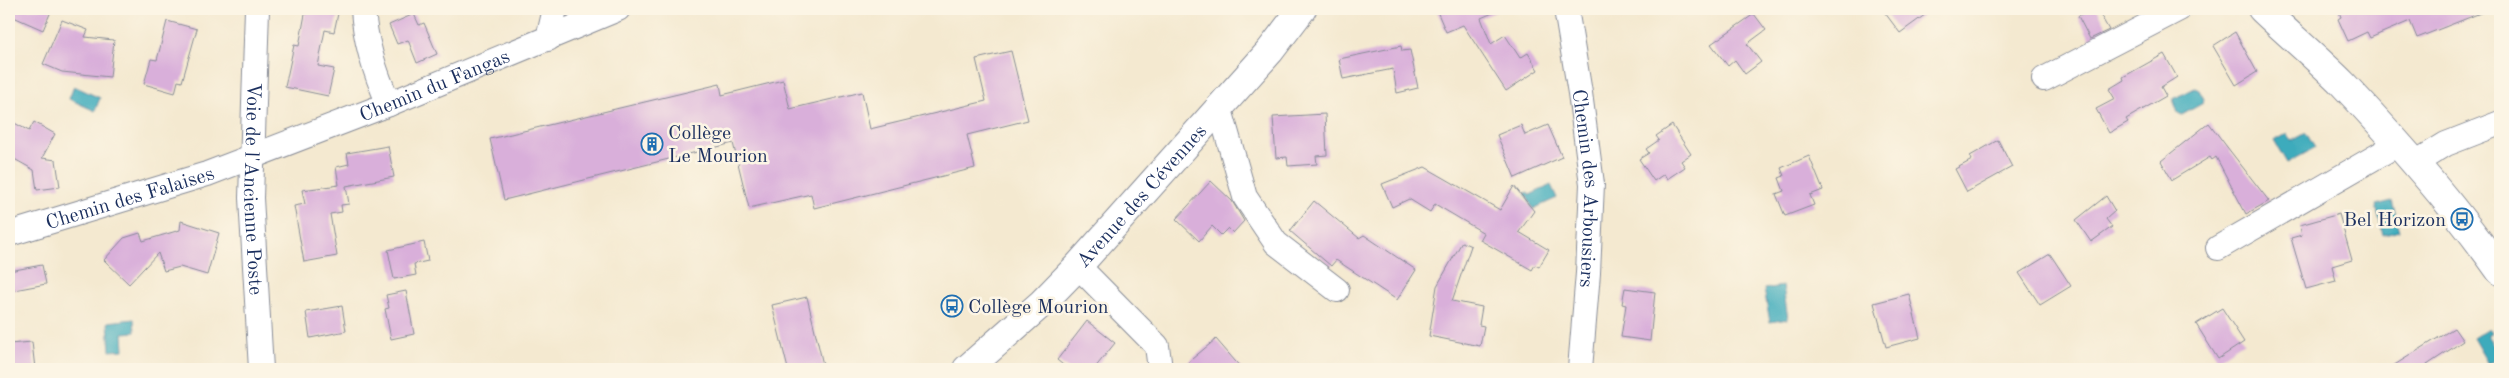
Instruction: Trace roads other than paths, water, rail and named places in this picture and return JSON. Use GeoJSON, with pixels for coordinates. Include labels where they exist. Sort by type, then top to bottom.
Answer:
{"type":"FeatureCollection","features":[{"type":"Feature","properties":{"kind":"street","name":"Voie de l'Ancienne Poste"},"geometry":{"type":"LineString","coordinates":[[257,9],[251,157],[251,211],[261,369]]}},
{"type":"Feature","properties":{"kind":"street"},"geometry":{"type":"LineString","coordinates":[[363,9],[364,30],[375,71],[389,104]]}},
{"type":"Feature","properties":{"kind":"street"},"geometry":{"type":"LineString","coordinates":[[548,39],[555,9]]}},
{"type":"Feature","properties":{"kind":"street","name":"Chemin du Fangas"},"geometry":{"type":"LineString","coordinates":[[251,157],[389,104],[618,9]]}},
{"type":"Feature","properties":{"kind":"street","name":"Avenue des Cévennes"},"geometry":{"type":"LineString","coordinates":[[967,369],[1042,303],[1078,266],[1270,51],[1302,9]]}},
{"type":"Feature","properties":{"kind":"street","name":"Chemin des Arbousiers"},"geometry":{"type":"LineString","coordinates":[[1566,9],[1580,93],[1592,184],[1588,273],[1580,369]]}},
{"type":"Feature","properties":{"kind":"street"},"geometry":{"type":"LineString","coordinates":[[2044,79],[2179,9]]}},
{"type":"Feature","properties":{"kind":"street"},"geometry":{"type":"LineString","coordinates":[[2262,9],[2342,83],[2407,153],[2462,219],[2500,271]]}},
{"type":"Feature","properties":{"kind":"street"},"geometry":{"type":"LineString","coordinates":[[1219,106],[1245,197],[1276,243],[1337,290]]}},
{"type":"Feature","properties":{"kind":"street"},"geometry":{"type":"LineString","coordinates":[[2218,248],[2407,153],[2446,144],[2500,123]]}},
{"type":"Feature","properties":{"kind":"street","name":"Chemin des Falaises"},"geometry":{"type":"LineString","coordinates":[[9,234],[207,174],[251,157]]}},
{"type":"Feature","properties":{"kind":"street"},"geometry":{"type":"LineString","coordinates":[[1078,266],[1157,346],[1160,369]]}},
{"type":"Feature","properties":{"kind":"water"},"geometry":{"type":"Polygon","coordinates":[[[74,86],[100,98],[95,111],[69,99],[74,86]]]}},
{"type":"Feature","properties":{"kind":"water"},"geometry":{"type":"Polygon","coordinates":[[[2195,88],[2199,90],[2204,99],[2203,103],[2182,115],[2178,113],[2173,99],[2195,88]]]}},
{"type":"Feature","properties":{"kind":"water"},"geometry":{"type":"Polygon","coordinates":[[[2306,133],[2315,148],[2287,163],[2274,141],[2287,134],[2292,141],[2306,133]]]}},
{"type":"Feature","properties":{"kind":"water"},"geometry":{"type":"Polygon","coordinates":[[[1551,185],[1557,198],[1533,209],[1525,193],[1528,192],[1530,195],[1551,185]]]}},
{"type":"Feature","properties":{"kind":"water"},"geometry":{"type":"Polygon","coordinates":[[[2392,201],[2400,231],[2383,235],[2376,205],[2392,201]]]}},
{"type":"Feature","properties":{"kind":"water"},"geometry":{"type":"Polygon","coordinates":[[[1783,286],[1788,319],[1770,322],[1764,289],[1783,286]]]}},
{"type":"Feature","properties":{"kind":"water"},"geometry":{"type":"Polygon","coordinates":[[[134,319],[135,332],[123,333],[124,350],[110,351],[108,322],[134,319]]]}},
{"type":"Feature","properties":{"kind":"water"},"geometry":{"type":"Polygon","coordinates":[[[2489,328],[2492,332],[2487,335],[2500,356],[2488,364],[2473,338],[2489,328]]]}},
{"type":"Feature","properties":{"kind":"place","name":"Collège Le Mourion"},"geometry":{"type":"Point","coordinates":[652,144]}},
{"type":"Feature","properties":{"kind":"place","name":"Bel Horizon"},"geometry":{"type":"Point","coordinates":[2462,219]}},
{"type":"Feature","properties":{"kind":"place","name":"Collège Mourion"},"geometry":{"type":"Point","coordinates":[952,306]}}]}
